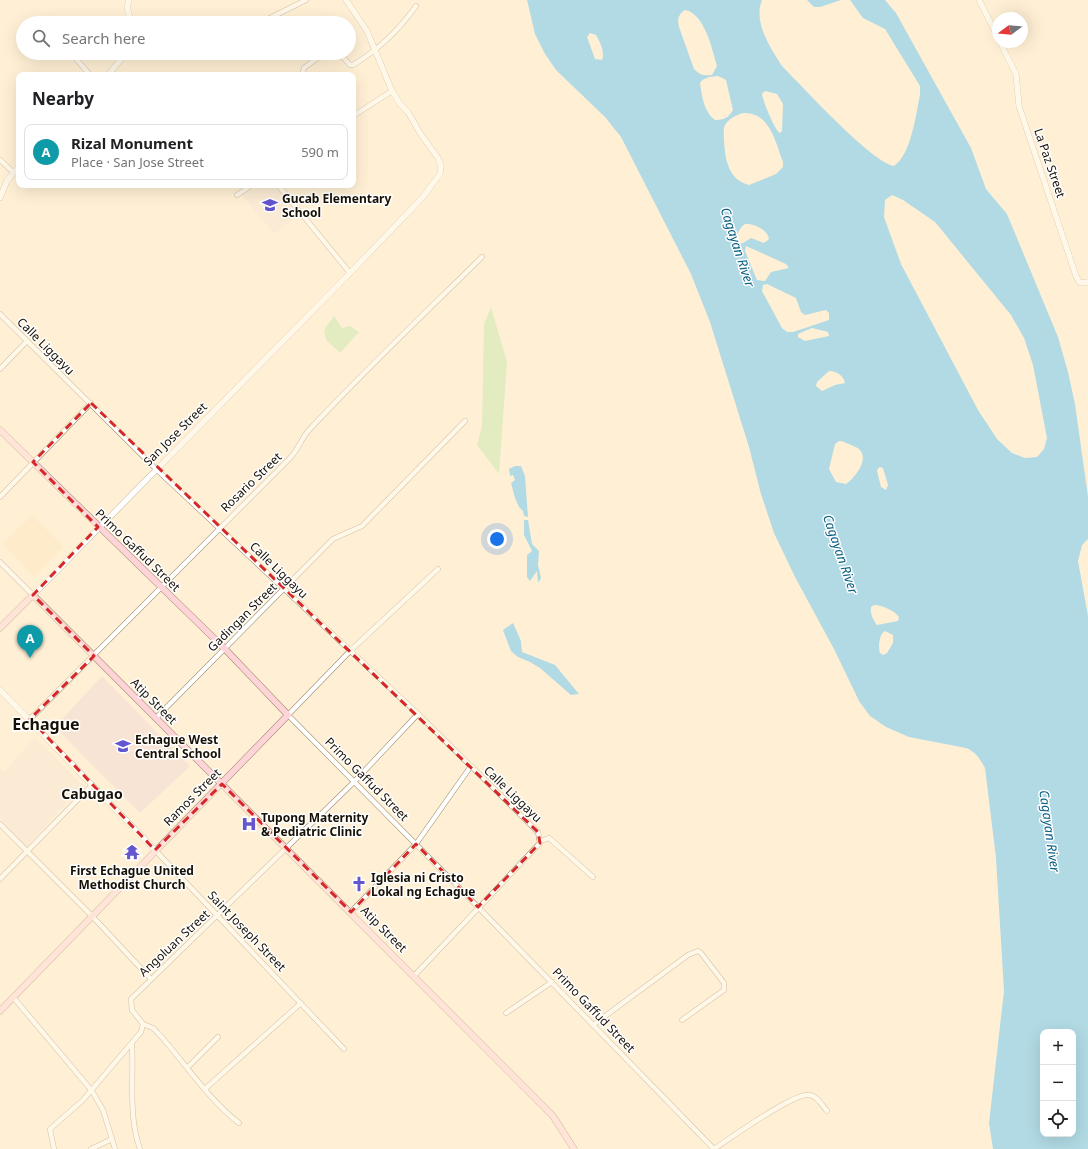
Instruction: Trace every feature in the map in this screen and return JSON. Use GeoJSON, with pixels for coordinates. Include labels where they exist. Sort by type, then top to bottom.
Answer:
{"type":"FeatureCollection","features":[{"type":"Feature","properties":{"kind":"main road","name":"Primo Gaffud Street"},"geometry":{"type":"LineString","coordinates":[[0,430],[225,649],[288,715]]}},
{"type":"Feature","properties":{"kind":"main road","name":"San Jose Street"},"geometry":{"type":"LineString","coordinates":[[0,628],[33,595]]}},
{"type":"Feature","properties":{"kind":"main road","name":"Atip Street"},"geometry":{"type":"LineString","coordinates":[[33,595],[553,1116],[574,1149]]}},
{"type":"Feature","properties":{"kind":"main road","name":"Ramos Street"},"geometry":{"type":"LineString","coordinates":[[0,1011],[288,715]]}},
{"type":"Feature","properties":{"kind":"street"},"geometry":{"type":"LineString","coordinates":[[129,0],[127,7],[129,16]]}},
{"type":"Feature","properties":{"kind":"street"},"geometry":{"type":"LineString","coordinates":[[274,16],[306,0]]}},
{"type":"Feature","properties":{"kind":"street","name":"San Jose Street"},"geometry":{"type":"LineString","coordinates":[[33,595],[98,527],[350,273],[423,197],[440,174],[441,166],[438,158],[420,133],[408,112],[400,104],[392,91],[367,31],[346,0]]}},
{"type":"Feature","properties":{"kind":"street"},"geometry":{"type":"LineString","coordinates":[[979,0],[992,25]]}},
{"type":"Feature","properties":{"kind":"street"},"geometry":{"type":"LineString","coordinates":[[345,60],[350,65],[353,65],[375,50],[406,20],[416,6]]}},
{"type":"Feature","properties":{"kind":"street","name":"La Paz Street"},"geometry":{"type":"LineString","coordinates":[[1003,48],[1016,74],[1019,106],[1076,276],[1080,283],[1088,282]]}},
{"type":"Feature","properties":{"kind":"street"},"geometry":{"type":"LineString","coordinates":[[77,60],[87,72]]}},
{"type":"Feature","properties":{"kind":"street"},"geometry":{"type":"LineString","coordinates":[[110,72],[120,60]]}},
{"type":"Feature","properties":{"kind":"street"},"geometry":{"type":"LineString","coordinates":[[303,72],[304,68],[315,60]]}},
{"type":"Feature","properties":{"kind":"street"},"geometry":{"type":"LineString","coordinates":[[356,114],[392,91]]}},
{"type":"Feature","properties":{"kind":"street"},"geometry":{"type":"LineString","coordinates":[[0,160],[13,172]]}},
{"type":"Feature","properties":{"kind":"street"},"geometry":{"type":"LineString","coordinates":[[0,198],[16,169]]}},
{"type":"Feature","properties":{"kind":"street"},"geometry":{"type":"LineString","coordinates":[[237,195],[248,188]]}},
{"type":"Feature","properties":{"kind":"street"},"geometry":{"type":"LineString","coordinates":[[280,188],[350,273]]}},
{"type":"Feature","properties":{"kind":"street","name":"Rosario Street"},"geometry":{"type":"LineString","coordinates":[[30,720],[296,451],[310,429],[402,334],[482,258]]}},
{"type":"Feature","properties":{"kind":"street","name":"Calle Liggayu"},"geometry":{"type":"LineString","coordinates":[[0,314],[156,469],[220,527],[418,714],[538,832],[540,842]]}},
{"type":"Feature","properties":{"kind":"street"},"geometry":{"type":"LineString","coordinates":[[0,369],[27,341]]}},
{"type":"Feature","properties":{"kind":"street"},"geometry":{"type":"LineString","coordinates":[[0,497],[91,403]]}},
{"type":"Feature","properties":{"kind":"street","name":"Gadingan Street"},"geometry":{"type":"LineString","coordinates":[[156,718],[333,539],[362,526],[465,421]]}},
{"type":"Feature","properties":{"kind":"street","name":"Atip Street"},"geometry":{"type":"LineString","coordinates":[[0,562],[33,595]]}},
{"type":"Feature","properties":{"kind":"street","name":"Ramos Street"},"geometry":{"type":"LineString","coordinates":[[288,715],[351,650],[438,569]]}},
{"type":"Feature","properties":{"kind":"street","name":"Saint Joseph Street"},"geometry":{"type":"LineString","coordinates":[[0,690],[155,850],[344,1049]]}},
{"type":"Feature","properties":{"kind":"street","name":"Angoluan Street"},"geometry":{"type":"LineString","coordinates":[[143,1024],[132,1010],[131,999],[150,978],[217,916],[354,782],[418,714]]}},
{"type":"Feature","properties":{"kind":"street","name":"Primo Gaffud Street"},"geometry":{"type":"LineString","coordinates":[[288,715],[478,906],[714,1149]]}},
{"type":"Feature","properties":{"kind":"street"},"geometry":{"type":"LineString","coordinates":[[350,912],[416,844],[471,766]]}},
{"type":"Feature","properties":{"kind":"street"},"geometry":{"type":"LineString","coordinates":[[0,879],[92,785]]}},
{"type":"Feature","properties":{"kind":"street"},"geometry":{"type":"LineString","coordinates":[[0,824],[92,916],[150,978]]}},
{"type":"Feature","properties":{"kind":"street"},"geometry":{"type":"LineString","coordinates":[[414,976],[478,906],[540,842],[549,838],[593,877]]}},
{"type":"Feature","properties":{"kind":"street"},"geometry":{"type":"LineString","coordinates":[[593,1025],[688,955],[698,951],[724,983],[724,990],[682,1020]]}},
{"type":"Feature","properties":{"kind":"street"},"geometry":{"type":"LineString","coordinates":[[506,1013],[552,982]]}},
{"type":"Feature","properties":{"kind":"street"},"geometry":{"type":"LineString","coordinates":[[13,997],[92,1091],[103,1110],[115,1149]]}},
{"type":"Feature","properties":{"kind":"street"},"geometry":{"type":"LineString","coordinates":[[205,1089],[300,1003]]}},
{"type":"Feature","properties":{"kind":"street"},"geometry":{"type":"LineString","coordinates":[[54,1149],[50,1128],[66,1116],[92,1091],[132,1044],[141,1032],[143,1024],[153,1028],[188,1067],[205,1089],[226,1112],[239,1123]]}},
{"type":"Feature","properties":{"kind":"street"},"geometry":{"type":"LineString","coordinates":[[188,1067],[218,1037]]}},
{"type":"Feature","properties":{"kind":"street"},"geometry":{"type":"LineString","coordinates":[[132,1044],[133,1118],[136,1137],[140,1149]]}},
{"type":"Feature","properties":{"kind":"street"},"geometry":{"type":"LineString","coordinates":[[714,1149],[769,1113],[799,1096],[809,1094],[815,1097],[827,1111]]}},
{"type":"Feature","properties":{"kind":"street"},"geometry":{"type":"LineString","coordinates":[[92,1149],[112,1139]]}},
{"type":"Feature","properties":{"kind":"highlighted area"},"geometry":{"type":"Polygon","coordinates":[[[91,403],[538,832],[540,843],[478,907],[416,844],[351,912],[222,784],[155,850],[30,719],[94,656],[33,595],[98,527],[33,462],[91,403]]]}},
{"type":"Feature","properties":{"kind":"shaded area","name":"Gucab Elementary School"},"geometry":{"type":"Polygon","coordinates":[[[254,188],[276,188],[299,215],[274,234],[242,196],[254,188]]]}},
{"type":"Feature","properties":{"kind":"shaded area"},"geometry":{"type":"Polygon","coordinates":[[[32,515],[64,547],[34,577],[2,544],[32,515]]]}},
{"type":"Feature","properties":{"kind":"shaded area","name":"Echague West Central School"},"geometry":{"type":"Polygon","coordinates":[[[102,676],[190,766],[140,813],[55,727],[102,676]]]}},
{"type":"Feature","properties":{"kind":"shaded area"},"geometry":{"type":"Polygon","coordinates":[[[35,737],[83,786],[26,847],[0,818],[0,768],[4,772],[35,737]]]}},
{"type":"Feature","properties":{"kind":"green space"},"geometry":{"type":"Polygon","coordinates":[[[491,307],[507,362],[499,474],[477,445],[482,426],[484,324],[491,307]]]}},
{"type":"Feature","properties":{"kind":"green space"},"geometry":{"type":"Polygon","coordinates":[[[334,316],[342,328],[350,326],[359,332],[340,353],[326,340],[324,330],[334,316]]]}},
{"type":"Feature","properties":{"kind":"water","name":"Cagayan River"},"geometry":{"type":"Polygon","coordinates":[[[527,0],[762,0],[760,8],[761,26],[768,43],[782,66],[854,138],[870,152],[883,161],[894,166],[900,161],[909,144],[917,113],[920,86],[885,29],[863,18],[850,0],[885,0],[896,13],[971,148],[986,189],[1007,214],[1058,337],[1075,404],[1088,497],[1088,539],[1082,545],[1078,561],[1088,616],[1088,1149],[993,1149],[989,1123],[1004,991],[996,858],[985,768],[975,754],[966,748],[909,737],[886,727],[870,716],[859,701],[774,533],[710,322],[691,274],[621,137],[605,117],[556,70],[545,54],[535,34],[527,0]],[[685,10],[679,15],[678,19],[679,27],[694,69],[702,75],[712,75],[717,66],[707,33],[703,25],[692,13],[685,10]],[[590,33],[587,37],[595,59],[602,60],[603,54],[596,35],[590,33]],[[718,76],[705,78],[700,83],[704,104],[708,113],[715,120],[721,120],[727,117],[733,110],[726,80],[718,76]],[[765,91],[762,94],[772,122],[780,133],[782,131],[783,104],[777,94],[765,91]],[[743,113],[730,119],[724,127],[725,154],[732,173],[736,178],[749,185],[776,174],[783,167],[783,162],[770,129],[760,117],[743,113]],[[892,195],[885,200],[884,217],[901,264],[978,410],[997,439],[1012,453],[1025,458],[1037,457],[1044,449],[1047,438],[1033,365],[1024,338],[1011,315],[935,222],[903,200],[892,195]],[[745,224],[739,230],[737,236],[737,244],[743,243],[751,238],[764,243],[769,239],[766,233],[760,228],[749,224],[745,224]],[[746,246],[745,251],[757,280],[765,281],[771,272],[789,268],[786,264],[746,246]],[[767,284],[763,285],[762,291],[782,328],[787,332],[793,332],[829,320],[829,313],[826,310],[805,315],[801,312],[796,298],[767,284]],[[812,328],[798,334],[798,337],[805,341],[829,336],[828,332],[812,328]],[[829,371],[817,382],[816,386],[822,391],[835,385],[845,383],[842,376],[829,371]],[[839,441],[835,444],[829,469],[836,482],[846,484],[860,468],[863,458],[862,453],[858,448],[839,441]],[[879,467],[877,471],[881,487],[886,490],[888,485],[883,468],[879,467]],[[874,605],[871,607],[873,619],[877,625],[898,621],[899,617],[897,615],[884,607],[874,605]],[[885,631],[881,635],[879,650],[883,655],[887,653],[893,643],[893,635],[885,631]]]}},
{"type":"Feature","properties":{"kind":"water"},"geometry":{"type":"Polygon","coordinates":[[[807,0],[841,0],[820,7],[814,7],[807,0]]]}},
{"type":"Feature","properties":{"kind":"water"},"geometry":{"type":"Polygon","coordinates":[[[515,466],[521,466],[525,476],[528,517],[524,516],[523,511],[519,507],[511,483],[515,480],[513,475],[510,476],[509,469],[515,466]]]}},
{"type":"Feature","properties":{"kind":"water"},"geometry":{"type":"Polygon","coordinates":[[[524,520],[528,520],[532,544],[539,551],[538,565],[541,578],[538,583],[537,571],[530,581],[527,577],[527,555],[532,551],[524,535],[524,520]]]}},
{"type":"Feature","properties":{"kind":"water"},"geometry":{"type":"Polygon","coordinates":[[[513,623],[521,641],[522,652],[555,665],[579,694],[571,695],[540,668],[518,657],[511,651],[503,630],[513,623]]]}},
{"type":"Feature","properties":{"kind":"place","name":"Gucab Elementary School"},"geometry":{"type":"Point","coordinates":[270,205]}},
{"type":"Feature","properties":{"kind":"place","name":"Rizal Monument"},"geometry":{"type":"Point","coordinates":[30,658]}},
{"type":"Feature","properties":{"kind":"place","name":"Echague West Central School"},"geometry":{"type":"Point","coordinates":[123,746]}},
{"type":"Feature","properties":{"kind":"place","name":"Tupong Maternity & Pediatric Clinic"},"geometry":{"type":"Point","coordinates":[249,824]}},
{"type":"Feature","properties":{"kind":"place","name":"First Echague United Methodist Church"},"geometry":{"type":"Point","coordinates":[132,852]}},
{"type":"Feature","properties":{"kind":"place","name":"Iglesia ni Cristo Lokal ng Echague"},"geometry":{"type":"Point","coordinates":[359,884]}},
{"type":"Feature","properties":{"kind":"district","name":"Echague"},"geometry":{"type":"Point","coordinates":[46,724]}},
{"type":"Feature","properties":{"kind":"district","name":"Cabugao"},"geometry":{"type":"Point","coordinates":[92,793]}}]}
